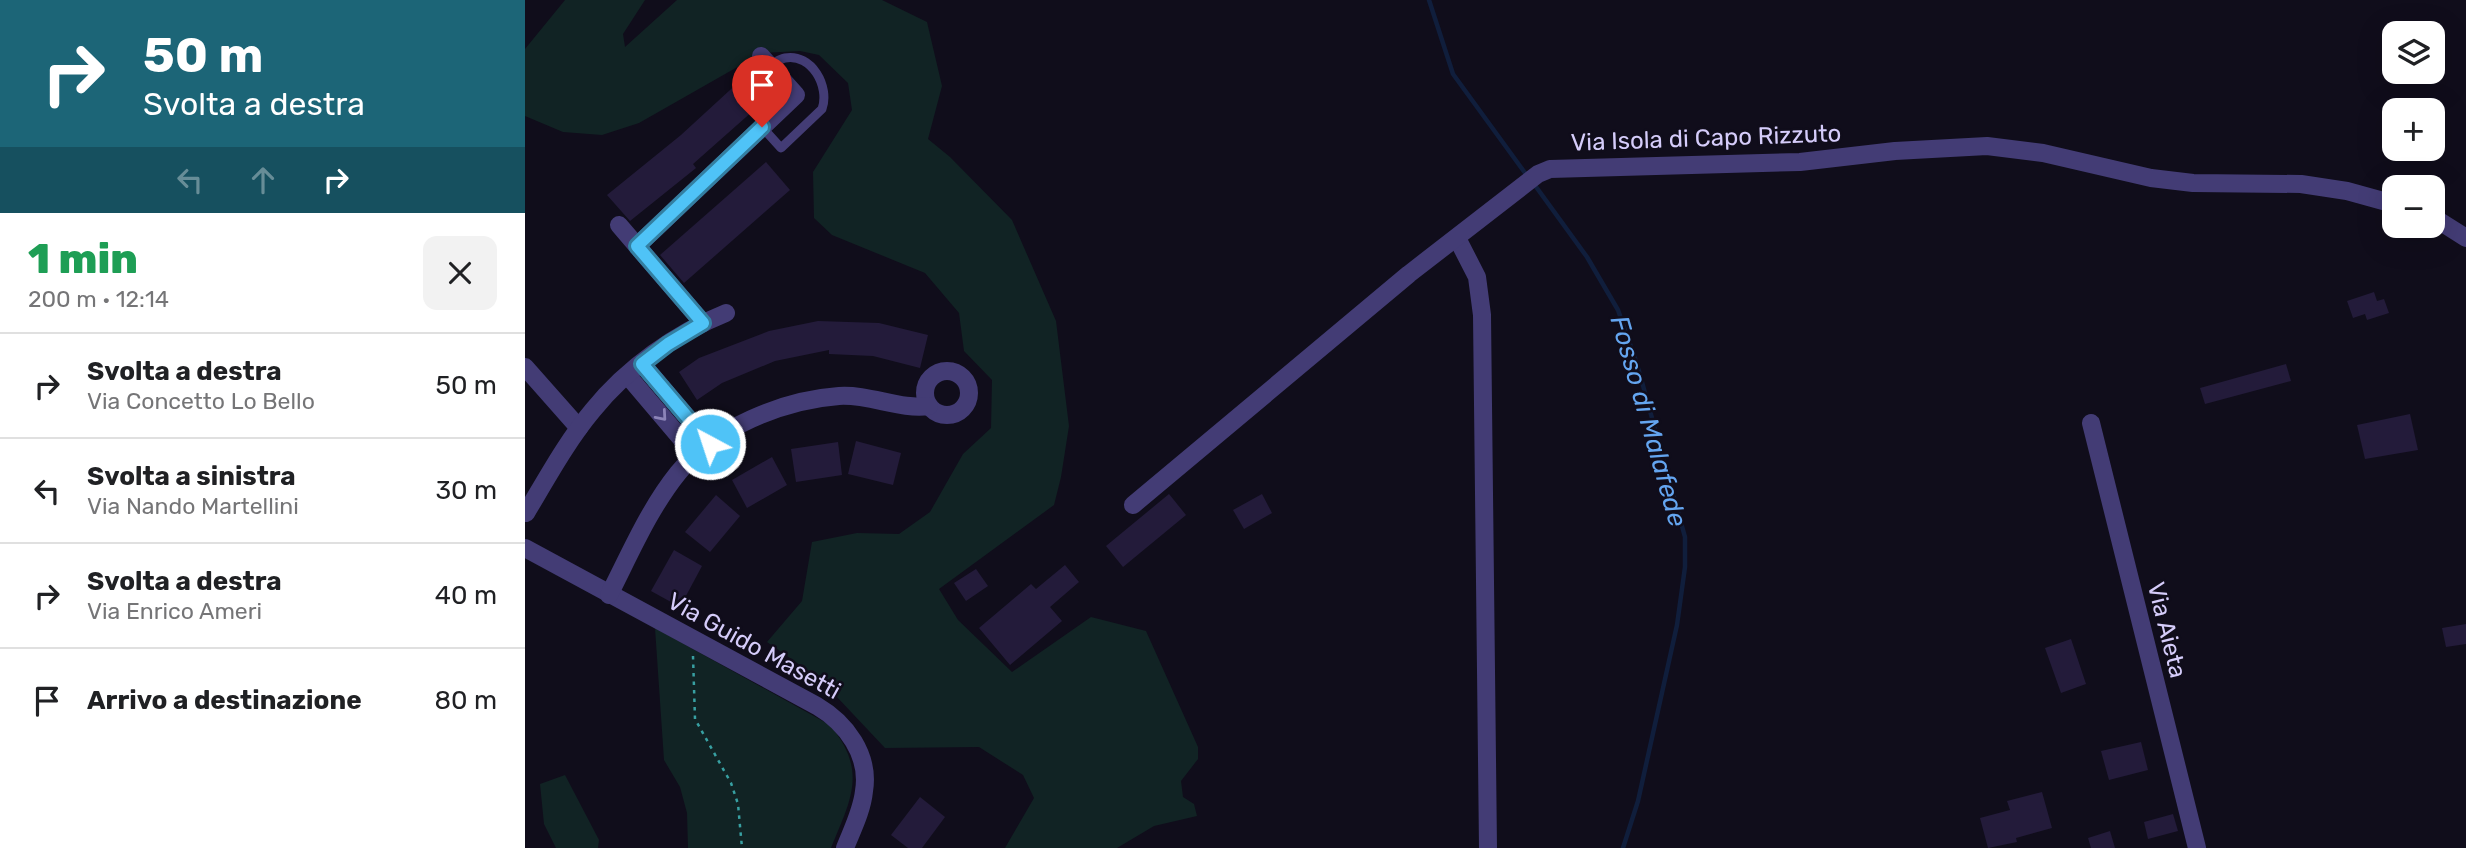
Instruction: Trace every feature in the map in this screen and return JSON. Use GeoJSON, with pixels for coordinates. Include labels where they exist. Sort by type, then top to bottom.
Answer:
{"type":"FeatureCollection","features":[{"type":"Feature","properties":{"kind":"street"},"geometry":{"type":"LineString","coordinates":[[637,246],[796,95],[765,61]]}},
{"type":"Feature","properties":{"kind":"street","name":"Via Isola di Capo Rizzuto"},"geometry":{"type":"LineString","coordinates":[[1133,505],[1409,274],[1538,174],[1558,168],[1800,162],[1895,151],[1987,146],[2043,153],[2161,180],[2301,184],[2347,191],[2382,201]]}},
{"type":"Feature","properties":{"kind":"street"},"geometry":{"type":"LineString","coordinates":[[619,225],[703,323]]}},
{"type":"Feature","properties":{"kind":"street"},"geometry":{"type":"LineString","coordinates":[[2445,225],[2466,238]]}},
{"type":"Feature","properties":{"kind":"street"},"geometry":{"type":"LineString","coordinates":[[1457,238],[1477,277],[1482,315],[1488,848]]}},
{"type":"Feature","properties":{"kind":"street"},"geometry":{"type":"LineString","coordinates":[[526,513],[579,428],[602,400],[668,344],[726,313]]}},
{"type":"Feature","properties":{"kind":"street"},"geometry":{"type":"LineString","coordinates":[[642,364],[703,450]]}},
{"type":"Feature","properties":{"kind":"street"},"geometry":{"type":"LineString","coordinates":[[525,367],[579,428]]}},
{"type":"Feature","properties":{"kind":"street"},"geometry":{"type":"LineString","coordinates":[[628,376],[703,450]]}},
{"type":"Feature","properties":{"kind":"street"},"geometry":{"type":"LineString","coordinates":[[609,595],[666,489],[703,450],[764,415],[823,398],[855,396],[915,408],[929,406]]}},
{"type":"Feature","properties":{"kind":"street","name":"Via Aieta"},"geometry":{"type":"LineString","coordinates":[[2091,423],[2197,848]]}},
{"type":"Feature","properties":{"kind":"street","name":"Via Guido Masetti"},"geometry":{"type":"LineString","coordinates":[[525,548],[821,708],[847,731],[863,764],[865,784],[860,808],[845,848]]}},
{"type":"Feature","properties":{"kind":"lane"},"geometry":{"type":"LineString","coordinates":[[762,127],[781,148],[822,109],[825,101],[822,80],[805,63],[785,58],[765,61]]}},
{"type":"Feature","properties":{"kind":"path"},"geometry":{"type":"LineString","coordinates":[[693,639],[695,719],[731,783],[738,804],[742,848]]}},
{"type":"Feature","properties":{"kind":"shaded area"},"geometry":{"type":"Polygon","coordinates":[[[565,0],[645,0],[623,34],[625,47],[677,0],[882,0],[927,22],[942,86],[928,139],[950,157],[1012,220],[1056,321],[1069,426],[1054,505],[939,589],[958,620],[1012,672],[1091,617],[1146,631],[1198,747],[1198,759],[1181,781],[1183,797],[1194,804],[1197,816],[1154,826],[1117,848],[1005,848],[1034,798],[1023,775],[979,747],[885,748],[820,679],[767,642],[802,601],[812,542],[857,533],[899,534],[930,512],[963,454],[991,428],[992,380],[964,351],[959,313],[925,273],[832,235],[814,218],[813,172],[852,110],[848,83],[819,55],[800,51],[762,53],[639,123],[602,135],[563,132],[525,116],[525,49],[565,0]]]}},
{"type":"Feature","properties":{"kind":"shaded area"},"geometry":{"type":"Polygon","coordinates":[[[655,628],[830,725],[842,741],[852,771],[852,785],[845,815],[831,848],[688,848],[687,813],[680,787],[664,760],[655,628]]]}},
{"type":"Feature","properties":{"kind":"shaded area"},"geometry":{"type":"Polygon","coordinates":[[[565,775],[599,840],[598,848],[556,848],[544,824],[540,784],[565,775]]]}},
{"type":"Feature","properties":{"kind":"building"},"geometry":{"type":"Polygon","coordinates":[[[742,79],[763,102],[693,164],[696,168],[630,221],[607,195],[681,135],[742,79]]]}},
{"type":"Feature","properties":{"kind":"building"},"geometry":{"type":"Polygon","coordinates":[[[766,162],[790,190],[684,283],[660,255],[766,162]]]}},
{"type":"Feature","properties":{"kind":"building"},"geometry":{"type":"Polygon","coordinates":[[[2374,292],[2377,301],[2384,299],[2389,313],[2367,320],[2365,314],[2353,318],[2347,301],[2374,292]]]}},
{"type":"Feature","properties":{"kind":"building"},"geometry":{"type":"Polygon","coordinates":[[[818,321],[879,323],[928,335],[920,368],[873,356],[829,354],[829,350],[775,361],[722,383],[697,400],[679,372],[699,358],[769,331],[818,321]]]}},
{"type":"Feature","properties":{"kind":"building"},"geometry":{"type":"Polygon","coordinates":[[[2286,364],[2291,381],[2205,404],[2200,388],[2286,364]]]}},
{"type":"Feature","properties":{"kind":"building"},"geometry":{"type":"Polygon","coordinates":[[[2410,414],[2418,450],[2365,459],[2357,425],[2410,414]]]}},
{"type":"Feature","properties":{"kind":"building"},"geometry":{"type":"Polygon","coordinates":[[[856,441],[901,453],[893,485],[848,474],[856,441]]]}},
{"type":"Feature","properties":{"kind":"building"},"geometry":{"type":"Polygon","coordinates":[[[838,442],[842,475],[796,482],[791,449],[838,442]]]}},
{"type":"Feature","properties":{"kind":"building"},"geometry":{"type":"Polygon","coordinates":[[[772,457],[787,485],[747,508],[732,480],[772,457]]]}},
{"type":"Feature","properties":{"kind":"building"},"geometry":{"type":"Polygon","coordinates":[[[1169,494],[1186,515],[1123,567],[1106,546],[1169,494]]]}},
{"type":"Feature","properties":{"kind":"building"},"geometry":{"type":"Polygon","coordinates":[[[1262,494],[1272,513],[1244,529],[1233,510],[1262,494]]]}},
{"type":"Feature","properties":{"kind":"building"},"geometry":{"type":"Polygon","coordinates":[[[716,495],[740,516],[710,552],[685,532],[716,495]]]}},
{"type":"Feature","properties":{"kind":"building"},"geometry":{"type":"Polygon","coordinates":[[[674,550],[702,566],[680,607],[651,591],[674,550]]]}},
{"type":"Feature","properties":{"kind":"building"},"geometry":{"type":"Polygon","coordinates":[[[1065,565],[1079,582],[1050,607],[1062,621],[1010,665],[979,628],[1031,584],[1036,589],[1065,565]]]}},
{"type":"Feature","properties":{"kind":"building"},"geometry":{"type":"Polygon","coordinates":[[[976,569],[988,586],[966,601],[954,583],[976,569]]]}},
{"type":"Feature","properties":{"kind":"building"},"geometry":{"type":"Polygon","coordinates":[[[2466,624],[2466,644],[2446,647],[2442,628],[2466,624]]]}},
{"type":"Feature","properties":{"kind":"building"},"geometry":{"type":"Polygon","coordinates":[[[2071,639],[2086,684],[2061,693],[2045,648],[2071,639]]]}},
{"type":"Feature","properties":{"kind":"building"},"geometry":{"type":"Polygon","coordinates":[[[2141,742],[2148,770],[2109,780],[2101,751],[2141,742]]]}},
{"type":"Feature","properties":{"kind":"building"},"geometry":{"type":"Polygon","coordinates":[[[2042,792],[2052,828],[2016,838],[2017,842],[1988,848],[1980,818],[2010,810],[2007,801],[2042,792]]]}},
{"type":"Feature","properties":{"kind":"building"},"geometry":{"type":"Polygon","coordinates":[[[920,797],[945,817],[922,848],[908,848],[891,835],[920,797]]]}},
{"type":"Feature","properties":{"kind":"building"},"geometry":{"type":"Polygon","coordinates":[[[2173,814],[2178,831],[2148,839],[2144,822],[2173,814]]]}},
{"type":"Feature","properties":{"kind":"building"},"geometry":{"type":"Polygon","coordinates":[[[2110,831],[2115,848],[2091,848],[2088,838],[2110,831]]]}},
{"type":"Feature","properties":{"kind":"waterway","name":"Fosso di Malafede"},"geometry":{"type":"LineString","coordinates":[[1429,0],[1453,74],[1528,177]]}},
{"type":"Feature","properties":{"kind":"waterway","name":"Fosso di Malafede"},"geometry":{"type":"LineString","coordinates":[[1534,184],[1587,257],[1618,310],[1637,364],[1685,537],[1685,567],[1677,625],[1638,801],[1623,848]]}},
{"type":"Feature","properties":{"kind":"route"},"geometry":{"type":"LineString","coordinates":[[710,444],[642,364],[653,354],[703,323],[637,246],[762,127]]}}]}
